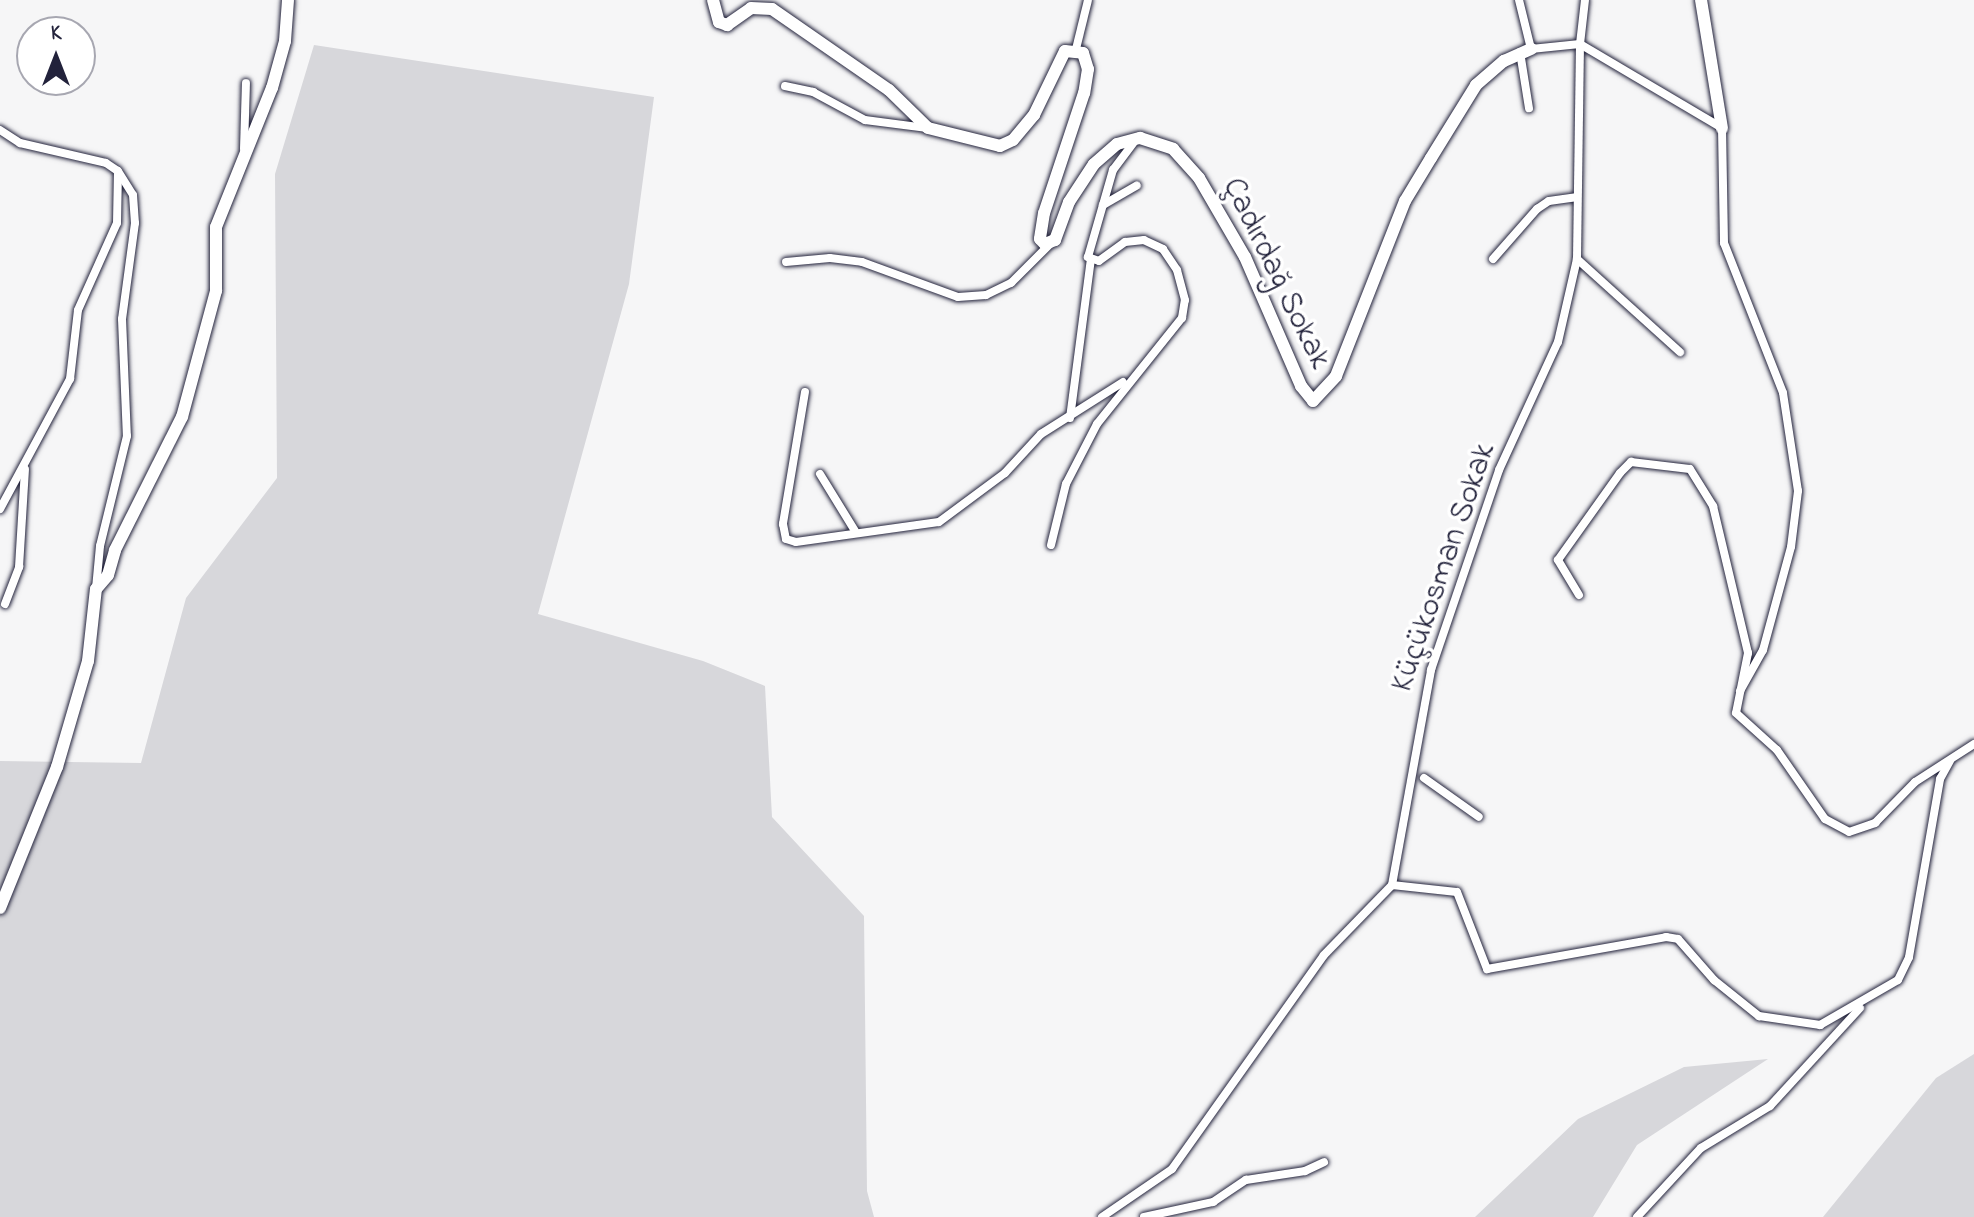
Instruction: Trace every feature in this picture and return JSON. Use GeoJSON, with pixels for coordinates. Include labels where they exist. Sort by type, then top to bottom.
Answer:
{"type":"FeatureCollection","features":[{"type":"Feature","properties":{"kind":"street"},"geometry":{"type":"LineString","coordinates":[[96,589],[108,575],[115,550],[182,417],[191,371],[211,322],[216,227],[272,88],[285,41],[288,0]]}},
{"type":"Feature","properties":{"kind":"street"},"geometry":{"type":"LineString","coordinates":[[713,0],[719,22],[727,25],[751,8],[772,9],[889,90],[928,128]]}},
{"type":"Feature","properties":{"kind":"street"},"geometry":{"type":"LineString","coordinates":[[1076,49],[1088,0]]}},
{"type":"Feature","properties":{"kind":"street"},"geometry":{"type":"LineString","coordinates":[[1519,0],[1529,108]]}},
{"type":"Feature","properties":{"kind":"street","name":"Küçükosman Sokak"},"geometry":{"type":"LineString","coordinates":[[1392,885],[1431,670],[1499,470],[1558,342],[1577,259],[1580,44],[1585,0]]}},
{"type":"Feature","properties":{"kind":"street"},"geometry":{"type":"LineString","coordinates":[[1701,0],[1722,128],[1724,243],[1783,393],[1798,491],[1791,547],[1763,650],[1740,691]]}},
{"type":"Feature","properties":{"kind":"street"},"geometry":{"type":"LineString","coordinates":[[1526,51],[1580,44],[1722,128]]}},
{"type":"Feature","properties":{"kind":"street"},"geometry":{"type":"LineString","coordinates":[[785,86],[813,92],[865,120],[928,128],[1000,146],[1013,140],[1034,115],[1065,51],[1076,49]]}},
{"type":"Feature","properties":{"kind":"street"},"geometry":{"type":"LineString","coordinates":[[1050,244],[1045,244],[1039,231],[1088,69],[1087,59],[1076,49]]}},
{"type":"Feature","properties":{"kind":"street","name":"Çadırdağ Sokak"},"geometry":{"type":"LineString","coordinates":[[1140,138],[1173,149],[1199,178],[1245,257],[1301,386],[1313,401],[1336,376],[1405,201],[1431,158],[1476,85],[1526,51]]}},
{"type":"Feature","properties":{"kind":"street"},"geometry":{"type":"LineString","coordinates":[[244,153],[246,83]]}},
{"type":"Feature","properties":{"kind":"street"},"geometry":{"type":"LineString","coordinates":[[0,130],[20,143],[92,158],[118,171],[135,209],[122,319],[127,436],[100,546],[88,661],[57,767],[0,908]]}},
{"type":"Feature","properties":{"kind":"street"},"geometry":{"type":"LineString","coordinates":[[786,262],[830,258],[862,262],[958,297],[986,295],[1011,283],[1050,244],[1094,164],[1117,144],[1140,138]]}},
{"type":"Feature","properties":{"kind":"street"},"geometry":{"type":"LineString","coordinates":[[1070,418],[1091,258],[1102,206],[1125,148],[1140,138]]}},
{"type":"Feature","properties":{"kind":"street"},"geometry":{"type":"LineString","coordinates":[[0,509],[25,468],[70,379],[78,310],[117,223],[118,171]]}},
{"type":"Feature","properties":{"kind":"street"},"geometry":{"type":"LineString","coordinates":[[1102,206],[1137,185]]}},
{"type":"Feature","properties":{"kind":"street"},"geometry":{"type":"LineString","coordinates":[[1493,259],[1537,209],[1549,201],[1576,197]]}},
{"type":"Feature","properties":{"kind":"street"},"geometry":{"type":"LineString","coordinates":[[1051,545],[1066,484],[1097,424],[1130,377],[1182,318],[1185,300],[1177,270],[1163,249],[1144,240],[1125,242],[1099,261],[1091,258]]}},
{"type":"Feature","properties":{"kind":"street"},"geometry":{"type":"LineString","coordinates":[[1577,259],[1680,352]]}},
{"type":"Feature","properties":{"kind":"street"},"geometry":{"type":"LineString","coordinates":[[805,392],[787,497],[786,539],[796,542],[855,531],[939,522],[1005,473],[1041,434],[1130,377]]}},
{"type":"Feature","properties":{"kind":"street"},"geometry":{"type":"LineString","coordinates":[[1579,595],[1558,560],[1620,473],[1631,462],[1690,469],[1713,506],[1748,653],[1736,713],[1777,750],[1836,829],[1849,832],[1875,823],[1915,782],[1974,744]]}},
{"type":"Feature","properties":{"kind":"street"},"geometry":{"type":"LineString","coordinates":[[5,604],[19,567],[25,468]]}},
{"type":"Feature","properties":{"kind":"street"},"geometry":{"type":"LineString","coordinates":[[820,474],[855,531]]}},
{"type":"Feature","properties":{"kind":"street"},"geometry":{"type":"LineString","coordinates":[[1637,1217],[1701,1148],[1770,1106],[1863,1005],[1898,980],[1909,957],[1940,779],[1950,761]]}},
{"type":"Feature","properties":{"kind":"street"},"geometry":{"type":"LineString","coordinates":[[1424,778],[1479,817]]}},
{"type":"Feature","properties":{"kind":"street"},"geometry":{"type":"LineString","coordinates":[[1102,1217],[1172,1169],[1324,955],[1392,885],[1457,892],[1487,969],[1666,937],[1678,939],[1714,980],[1759,1016],[1808,1027],[1863,1005]]}},
{"type":"Feature","properties":{"kind":"street"},"geometry":{"type":"LineString","coordinates":[[1144,1217],[1213,1202],[1246,1180],[1305,1171],[1324,1162]]}},
{"type":"Feature","properties":{"kind":"shaded area"},"geometry":{"type":"Polygon","coordinates":[[[314,45],[654,97],[629,284],[538,614],[703,661],[765,686],[772,817],[864,916],[867,1191],[874,1217],[0,1217],[0,761],[141,763],[186,598],[277,478],[275,174],[314,45]]]}},
{"type":"Feature","properties":{"kind":"shaded area"},"geometry":{"type":"Polygon","coordinates":[[[1974,1054],[1974,1217],[1823,1217],[1936,1078],[1974,1054]]]}},
{"type":"Feature","properties":{"kind":"shaded area"},"geometry":{"type":"Polygon","coordinates":[[[1768,1059],[1637,1145],[1593,1217],[1475,1217],[1578,1119],[1684,1067],[1768,1059]]]}}]}
